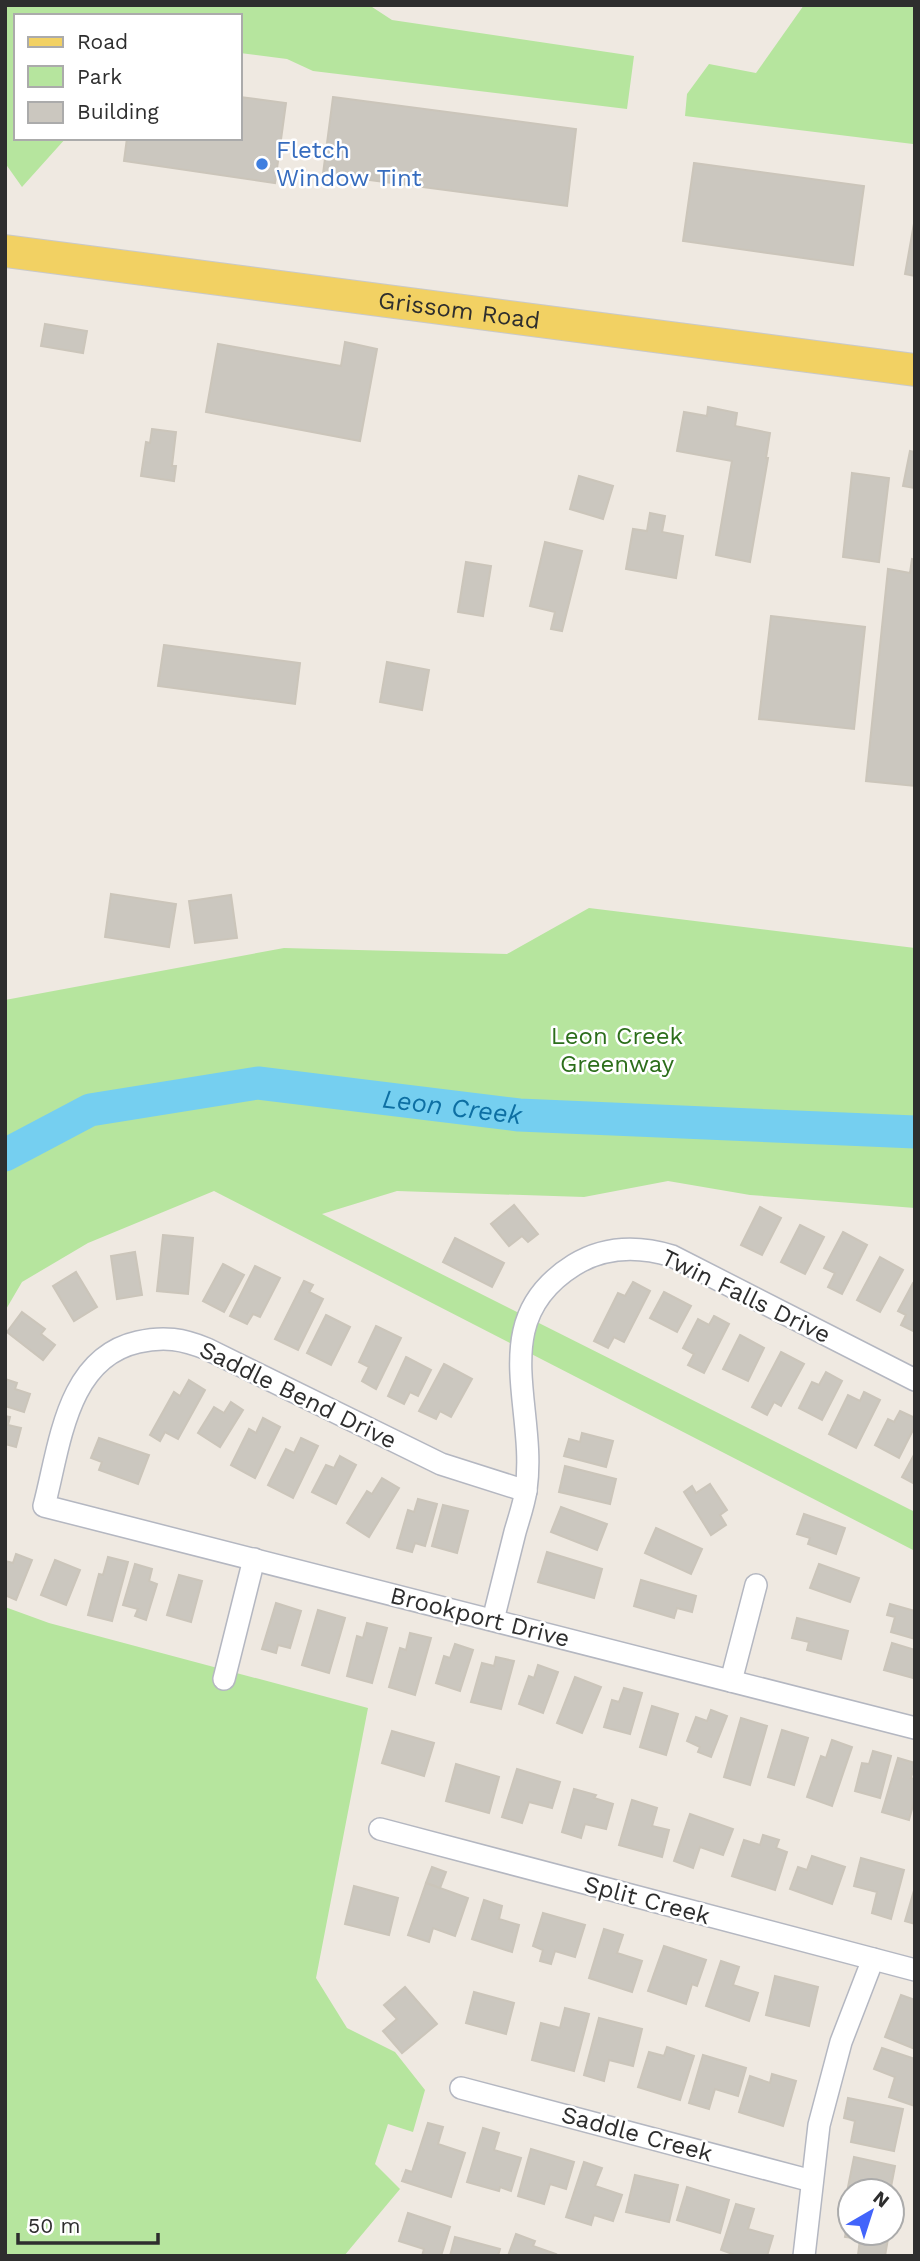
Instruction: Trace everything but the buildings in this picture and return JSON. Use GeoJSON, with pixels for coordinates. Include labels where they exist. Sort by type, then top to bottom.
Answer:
{"type":"FeatureCollection","features":[{"type":"Feature","properties":{"kind":"main road","name":"Grissom Road"},"geometry":{"type":"LineString","coordinates":[[5,251],[915,370]]}},
{"type":"Feature","properties":{"kind":"street","name":"Twin Falls Drive"},"geometry":{"type":"LineString","coordinates":[[492,1620],[526,1491],[528,1454],[520,1353],[527,1319],[541,1293],[561,1273],[587,1257],[606,1251],[648,1249],[672,1256],[915,1380]]}},
{"type":"Feature","properties":{"kind":"street","name":"Saddle Bend Drive"},"geometry":{"type":"LineString","coordinates":[[44,1506],[69,1408],[85,1377],[104,1357],[117,1349],[158,1337],[191,1343],[441,1464],[526,1491]]}},
{"type":"Feature","properties":{"kind":"street","name":"Brookport Drive"},"geometry":{"type":"LineString","coordinates":[[44,1506],[915,1728]]}},
{"type":"Feature","properties":{"kind":"street"},"geometry":{"type":"LineString","coordinates":[[224,1679],[254,1559]]}},
{"type":"Feature","properties":{"kind":"street"},"geometry":{"type":"LineString","coordinates":[[731,1681],[756,1585]]}},
{"type":"Feature","properties":{"kind":"street","name":"Split Creek"},"geometry":{"type":"LineString","coordinates":[[380,1829],[915,1970]]}},
{"type":"Feature","properties":{"kind":"street"},"geometry":{"type":"LineString","coordinates":[[804,2256],[819,2125],[841,2042],[873,1959]]}},
{"type":"Feature","properties":{"kind":"street","name":"Saddle Creek"},"geometry":{"type":"LineString","coordinates":[[461,2088],[812,2181]]}},
{"type":"Feature","properties":{"kind":"green space"},"geometry":{"type":"Polygon","coordinates":[[[5,5],[369,5],[392,20],[634,56],[627,109],[313,71],[287,59],[242,53],[242,14],[14,14],[14,140],[64,140],[22,187],[5,163],[5,5]]]}},
{"type":"Feature","properties":{"kind":"green space"},"geometry":{"type":"Polygon","coordinates":[[[804,5],[915,5],[913,144],[685,116],[687,94],[709,64],[756,73],[804,5]]]}},
{"type":"Feature","properties":{"kind":"green space","name":"Leon Creek Greenway"},"geometry":{"type":"Polygon","coordinates":[[[589,908],[915,948],[915,1208],[750,1195],[668,1181],[584,1197],[397,1191],[322,1214],[915,1512],[915,1551],[214,1191],[88,1243],[22,1282],[5,1311],[5,1000],[284,948],[507,954],[589,908]]]}},
{"type":"Feature","properties":{"kind":"green space"},"geometry":{"type":"Polygon","coordinates":[[[5,1607],[49,1623],[368,1708],[316,1978],[347,2028],[395,2052],[425,2090],[413,2132],[388,2124],[375,2164],[400,2189],[344,2256],[5,2256],[5,1607]]]}},
{"type":"Feature","properties":{"kind":"waterway","name":"Leon Creek"},"geometry":{"type":"LineString","coordinates":[[5,1155],[90,1110],[258,1083],[519,1115],[915,1132]]}},
{"type":"Feature","properties":{"kind":"place","name":"Fletch Window Tint"},"geometry":{"type":"Point","coordinates":[262,164]}}]}
